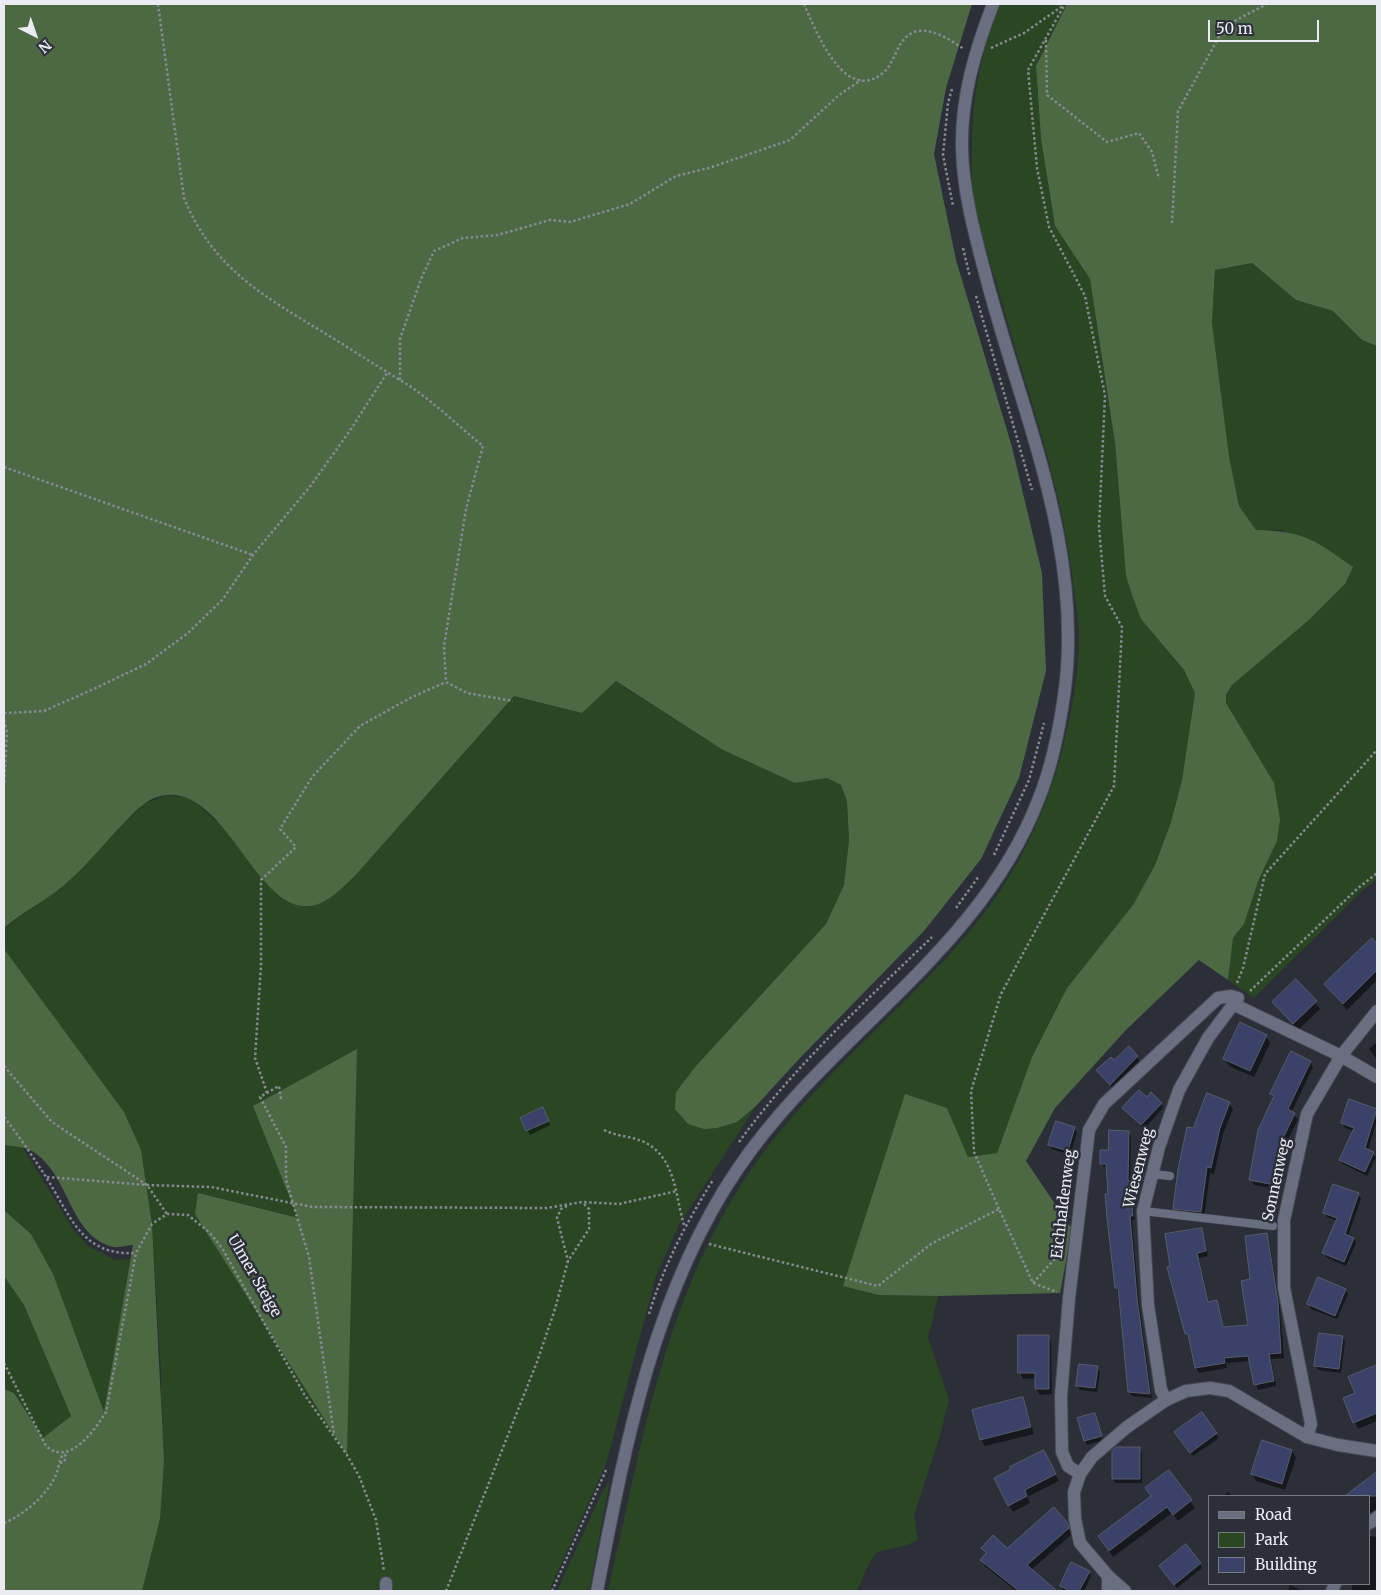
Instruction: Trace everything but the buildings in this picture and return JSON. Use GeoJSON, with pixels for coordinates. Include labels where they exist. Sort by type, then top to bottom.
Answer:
{"type":"FeatureCollection","features":[{"type":"Feature","properties":{"kind":"street"},"geometry":{"type":"LineString","coordinates":[[597,1591],[620,1474],[645,1377],[677,1284],[696,1241],[735,1172],[760,1137],[820,1068],[922,969],[961,925],[992,885],[1020,839],[1039,799],[1055,747],[1064,694],[1068,641],[1065,584],[1056,524],[1044,470],[999,328],[970,216],[964,181],[962,144],[966,54],[993,4]]}},
{"type":"Feature","properties":{"kind":"street","name":"Eichhaldenweg"},"geometry":{"type":"LineString","coordinates":[[1080,1474],[1068,1466],[1062,1452],[1061,1396],[1069,1298],[1089,1130],[1104,1104],[1218,998],[1234,999]]}},
{"type":"Feature","properties":{"kind":"street"},"geometry":{"type":"LineString","coordinates":[[1234,999],[1377,1077]]}},
{"type":"Feature","properties":{"kind":"street","name":"Wiesenweg"},"geometry":{"type":"LineString","coordinates":[[1166,1400],[1161,1390],[1148,1305],[1143,1211],[1159,1147],[1179,1090],[1208,1038],[1234,999]]}},
{"type":"Feature","properties":{"kind":"street","name":"Sonnenweg"},"geometry":{"type":"LineString","coordinates":[[1307,1437],[1311,1424],[1284,1288],[1284,1220],[1308,1114],[1341,1056],[1377,1011]]}},
{"type":"Feature","properties":{"kind":"street"},"geometry":{"type":"LineString","coordinates":[[1125,1591],[1108,1576],[1080,1542],[1075,1519],[1074,1492],[1080,1474],[1092,1457],[1126,1427],[1166,1400],[1186,1390],[1210,1388],[1229,1391],[1307,1437],[1338,1445],[1377,1451]]}},
{"type":"Feature","properties":{"kind":"street"},"geometry":{"type":"LineString","coordinates":[[1108,1576],[1108,1591]]}},
{"type":"Feature","properties":{"kind":"lane"},"geometry":{"type":"LineString","coordinates":[[1152,1174],[1170,1176]]}},
{"type":"Feature","properties":{"kind":"lane"},"geometry":{"type":"LineString","coordinates":[[1143,1211],[1273,1226]]}},
{"type":"Feature","properties":{"kind":"path"},"geometry":{"type":"LineString","coordinates":[[158,4],[184,198],[195,224],[225,264],[253,288],[400,380],[483,446],[466,509],[446,636],[446,682]]}},
{"type":"Feature","properties":{"kind":"path"},"geometry":{"type":"LineString","coordinates":[[804,4],[814,28],[836,65],[849,75],[861,80]]}},
{"type":"Feature","properties":{"kind":"path"},"geometry":{"type":"LineString","coordinates":[[966,54],[1024,33],[1065,4]]}},
{"type":"Feature","properties":{"kind":"path"},"geometry":{"type":"LineString","coordinates":[[1172,222],[1178,111],[1225,26],[1266,4]]}},
{"type":"Feature","properties":{"kind":"path"},"geometry":{"type":"LineString","coordinates":[[400,380],[400,339],[421,279],[434,251],[463,238],[498,235],[550,220],[570,222],[630,204],[676,176],[726,163],[790,140],[839,95],[861,80],[873,78],[883,73],[892,62],[904,38],[913,32],[927,31],[945,38],[966,54]]}},
{"type":"Feature","properties":{"kind":"path"},"geometry":{"type":"LineString","coordinates":[[1046,38],[1047,95],[1107,142],[1139,133],[1152,152],[1159,179]]}},
{"type":"Feature","properties":{"kind":"path"},"geometry":{"type":"LineString","coordinates":[[966,54],[967,40]]}},
{"type":"Feature","properties":{"kind":"path"},"geometry":{"type":"LineString","coordinates":[[953,85],[948,103],[943,155],[955,211]]}},
{"type":"Feature","properties":{"kind":"path"},"geometry":{"type":"LineString","coordinates":[[961,239],[970,277]]}},
{"type":"Feature","properties":{"kind":"path"},"geometry":{"type":"LineString","coordinates":[[973,287],[1034,494]]}},
{"type":"Feature","properties":{"kind":"path"},"geometry":{"type":"LineString","coordinates":[[4,712],[44,711],[146,664],[188,632],[223,599],[253,555],[312,484],[352,429],[387,373]]}},
{"type":"Feature","properties":{"kind":"path"},"geometry":{"type":"LineString","coordinates":[[4,468],[253,555]]}},
{"type":"Feature","properties":{"kind":"path"},"geometry":{"type":"LineString","coordinates":[[446,682],[467,693],[513,701]]}},
{"type":"Feature","properties":{"kind":"path"},"geometry":{"type":"LineString","coordinates":[[267,1093],[255,1058],[261,966],[261,880],[296,847],[280,829],[312,777],[360,726],[410,698],[446,682]]}},
{"type":"Feature","properties":{"kind":"path"},"geometry":{"type":"LineString","coordinates":[[992,859],[1029,780],[1046,719]]}},
{"type":"Feature","properties":{"kind":"path"},"geometry":{"type":"LineString","coordinates":[[4,720],[7,732],[4,786]]}},
{"type":"Feature","properties":{"kind":"path"},"geometry":{"type":"LineString","coordinates":[[1234,999],[1266,874],[1377,750]]}},
{"type":"Feature","properties":{"kind":"path"},"geometry":{"type":"LineString","coordinates":[[1234,999],[1255,988],[1357,889],[1377,873]]}},
{"type":"Feature","properties":{"kind":"path"},"geometry":{"type":"LineString","coordinates":[[953,912],[981,874]]}},
{"type":"Feature","properties":{"kind":"path"},"geometry":{"type":"LineString","coordinates":[[734,1150],[762,1110],[804,1063],[935,933]]}},
{"type":"Feature","properties":{"kind":"path"},"geometry":{"type":"LineString","coordinates":[[4,1066],[52,1122],[147,1185],[167,1214],[152,1224],[136,1254],[106,1412],[98,1425],[79,1445],[64,1453],[53,1453],[46,1446],[4,1363]]}},
{"type":"Feature","properties":{"kind":"path"},"geometry":{"type":"LineString","coordinates":[[281,1099],[280,1086],[260,1097],[286,1147],[286,1180],[291,1204],[309,1257],[334,1436]]}},
{"type":"Feature","properties":{"kind":"path"},"geometry":{"type":"LineString","coordinates":[[4,1118],[47,1177],[79,1231],[100,1248],[113,1253],[136,1254]]}},
{"type":"Feature","properties":{"kind":"path"},"geometry":{"type":"LineString","coordinates":[[604,1130],[615,1135],[630,1136],[656,1151],[673,1174],[684,1226],[696,1241],[878,1286],[931,1244],[999,1209],[1033,1283],[1069,1298]]}},
{"type":"Feature","properties":{"kind":"path"},"geometry":{"type":"LineString","coordinates":[[647,1323],[660,1278],[684,1226],[717,1174]]}},
{"type":"Feature","properties":{"kind":"path"},"geometry":{"type":"LineString","coordinates":[[47,1177],[147,1185],[211,1187],[291,1204],[336,1207],[547,1208],[582,1202],[619,1204],[677,1192]]}},
{"type":"Feature","properties":{"kind":"path"},"geometry":{"type":"LineString","coordinates":[[446,1591],[537,1362],[555,1309],[568,1261],[590,1229],[589,1209],[582,1202]]}},
{"type":"Feature","properties":{"kind":"path"},"geometry":{"type":"LineString","coordinates":[[568,1261],[557,1218],[562,1209],[571,1203]]}},
{"type":"Feature","properties":{"kind":"path","name":"Ulmer Steige"},"geometry":{"type":"LineString","coordinates":[[167,1214],[188,1216],[210,1233],[222,1248],[304,1394],[347,1455],[367,1493],[376,1520],[386,1587]]}},
{"type":"Feature","properties":{"kind":"path"},"geometry":{"type":"LineString","coordinates":[[1033,1283],[1076,1235]]}},
{"type":"Feature","properties":{"kind":"path"},"geometry":{"type":"LineString","coordinates":[[4,1523],[28,1508],[44,1493],[55,1476],[64,1453]]}},
{"type":"Feature","properties":{"kind":"path"},"geometry":{"type":"LineString","coordinates":[[552,1591],[608,1465]]}},
{"type":"Feature","properties":{"kind":"green space"},"geometry":{"type":"Polygon","coordinates":[[[4,4],[972,4],[946,88],[934,154],[956,260],[1012,447],[1042,573],[1046,671],[1019,778],[981,859],[924,931],[799,1059],[756,1106],[737,1122],[717,1128],[704,1129],[688,1124],[675,1109],[676,1092],[695,1067],[826,924],[844,885],[849,840],[847,801],[841,785],[827,778],[795,783],[723,750],[616,681],[582,713],[514,696],[354,877],[334,895],[317,905],[310,906],[291,903],[274,891],[257,873],[225,830],[207,811],[188,799],[167,795],[155,798],[139,808],[71,879],[56,892],[4,928],[4,4]]]}},
{"type":"Feature","properties":{"kind":"green space"},"geometry":{"type":"Polygon","coordinates":[[[999,4],[1067,4],[1036,66],[1041,139],[1055,226],[1090,279],[1115,443],[1126,576],[1141,619],[1184,670],[1195,693],[1182,780],[1171,822],[1155,865],[1133,905],[1067,988],[1032,1057],[997,1153],[968,1157],[947,1108],[879,1295],[938,1296],[928,1338],[949,1400],[941,1432],[914,1516],[918,1539],[908,1545],[877,1552],[870,1562],[857,1591],[608,1591],[660,1370],[699,1264],[724,1214],[755,1164],[781,1130],[809,1098],[929,976],[985,912],[1011,874],[1032,834],[1050,791],[1063,747],[1074,695],[1079,643],[1069,554],[1054,481],[985,244],[972,184],[972,129],[976,92],[987,41],[999,4]]]}},
{"type":"Feature","properties":{"kind":"green space"},"geometry":{"type":"Polygon","coordinates":[[[1067,4],[1377,4],[1377,346],[1362,340],[1333,311],[1296,300],[1252,263],[1215,270],[1212,323],[1229,456],[1239,506],[1256,530],[1286,532],[1298,535],[1329,550],[1353,567],[1345,584],[1310,619],[1232,685],[1226,695],[1226,703],[1274,783],[1280,819],[1277,841],[1259,879],[1244,924],[1233,938],[1228,980],[1199,960],[1126,1030],[1055,1108],[1026,1161],[1072,1229],[1060,1293],[938,1296],[879,1295],[843,1286],[905,1094],[947,1108],[968,1157],[997,1153],[1032,1057],[1067,988],[1133,905],[1155,865],[1171,822],[1182,780],[1195,693],[1184,670],[1141,619],[1126,576],[1115,443],[1090,279],[1055,226],[1041,139],[1036,66],[1067,4]]]}},
{"type":"Feature","properties":{"kind":"green space"},"geometry":{"type":"Polygon","coordinates":[[[1252,263],[1296,300],[1333,311],[1362,340],[1377,346],[1377,879],[1362,891],[1254,998],[1228,980],[1233,938],[1244,924],[1259,879],[1277,841],[1226,703],[1227,695],[1236,681],[1268,652],[1283,530],[1256,530],[1239,506],[1229,456],[1212,323],[1215,270],[1252,263]]]}},
{"type":"Feature","properties":{"kind":"green space"},"geometry":{"type":"Polygon","coordinates":[[[615,681],[723,750],[795,783],[827,778],[841,785],[847,801],[849,840],[844,885],[826,924],[695,1067],[676,1092],[737,1122],[756,1106],[679,1225],[656,1276],[606,1464],[549,1591],[142,1591],[160,1519],[161,1374],[152,1224],[141,1150],[4,949],[4,928],[63,886],[143,804],[166,795],[191,798],[216,821],[354,877],[515,695],[582,713],[615,681]]]}},
{"type":"Feature","properties":{"kind":"green space"},"geometry":{"type":"Polygon","coordinates":[[[4,949],[124,1112],[141,1150],[152,1224],[164,1461],[160,1519],[142,1591],[5,1591],[4,1589],[4,1389],[14,1393],[43,1438],[71,1416],[24,1305],[4,1276],[4,1210],[31,1234],[53,1274],[104,1412],[133,1245],[114,1247],[99,1241],[87,1231],[54,1173],[43,1160],[30,1150],[4,1145],[4,949]]]}},
{"type":"Feature","properties":{"kind":"green space"},"geometry":{"type":"Polygon","coordinates":[[[357,1049],[347,1455],[195,1214],[198,1193],[298,1218],[253,1106],[357,1049]]]}},
{"type":"Feature","properties":{"kind":"green space"},"geometry":{"type":"Polygon","coordinates":[[[4,1145],[23,1148],[73,1229],[88,1246],[115,1260],[131,1259],[104,1413],[78,1340],[31,1234],[4,1210],[4,1145]]]}},
{"type":"Feature","properties":{"kind":"green space"},"geometry":{"type":"Polygon","coordinates":[[[4,1276],[24,1305],[71,1416],[43,1439],[14,1393],[4,1389],[4,1276]]]}},
{"type":"Feature","properties":{"kind":"green space"},"geometry":{"type":"Polygon","coordinates":[[[610,1480],[589,1591],[557,1591],[602,1492],[610,1480]]]}}]}
